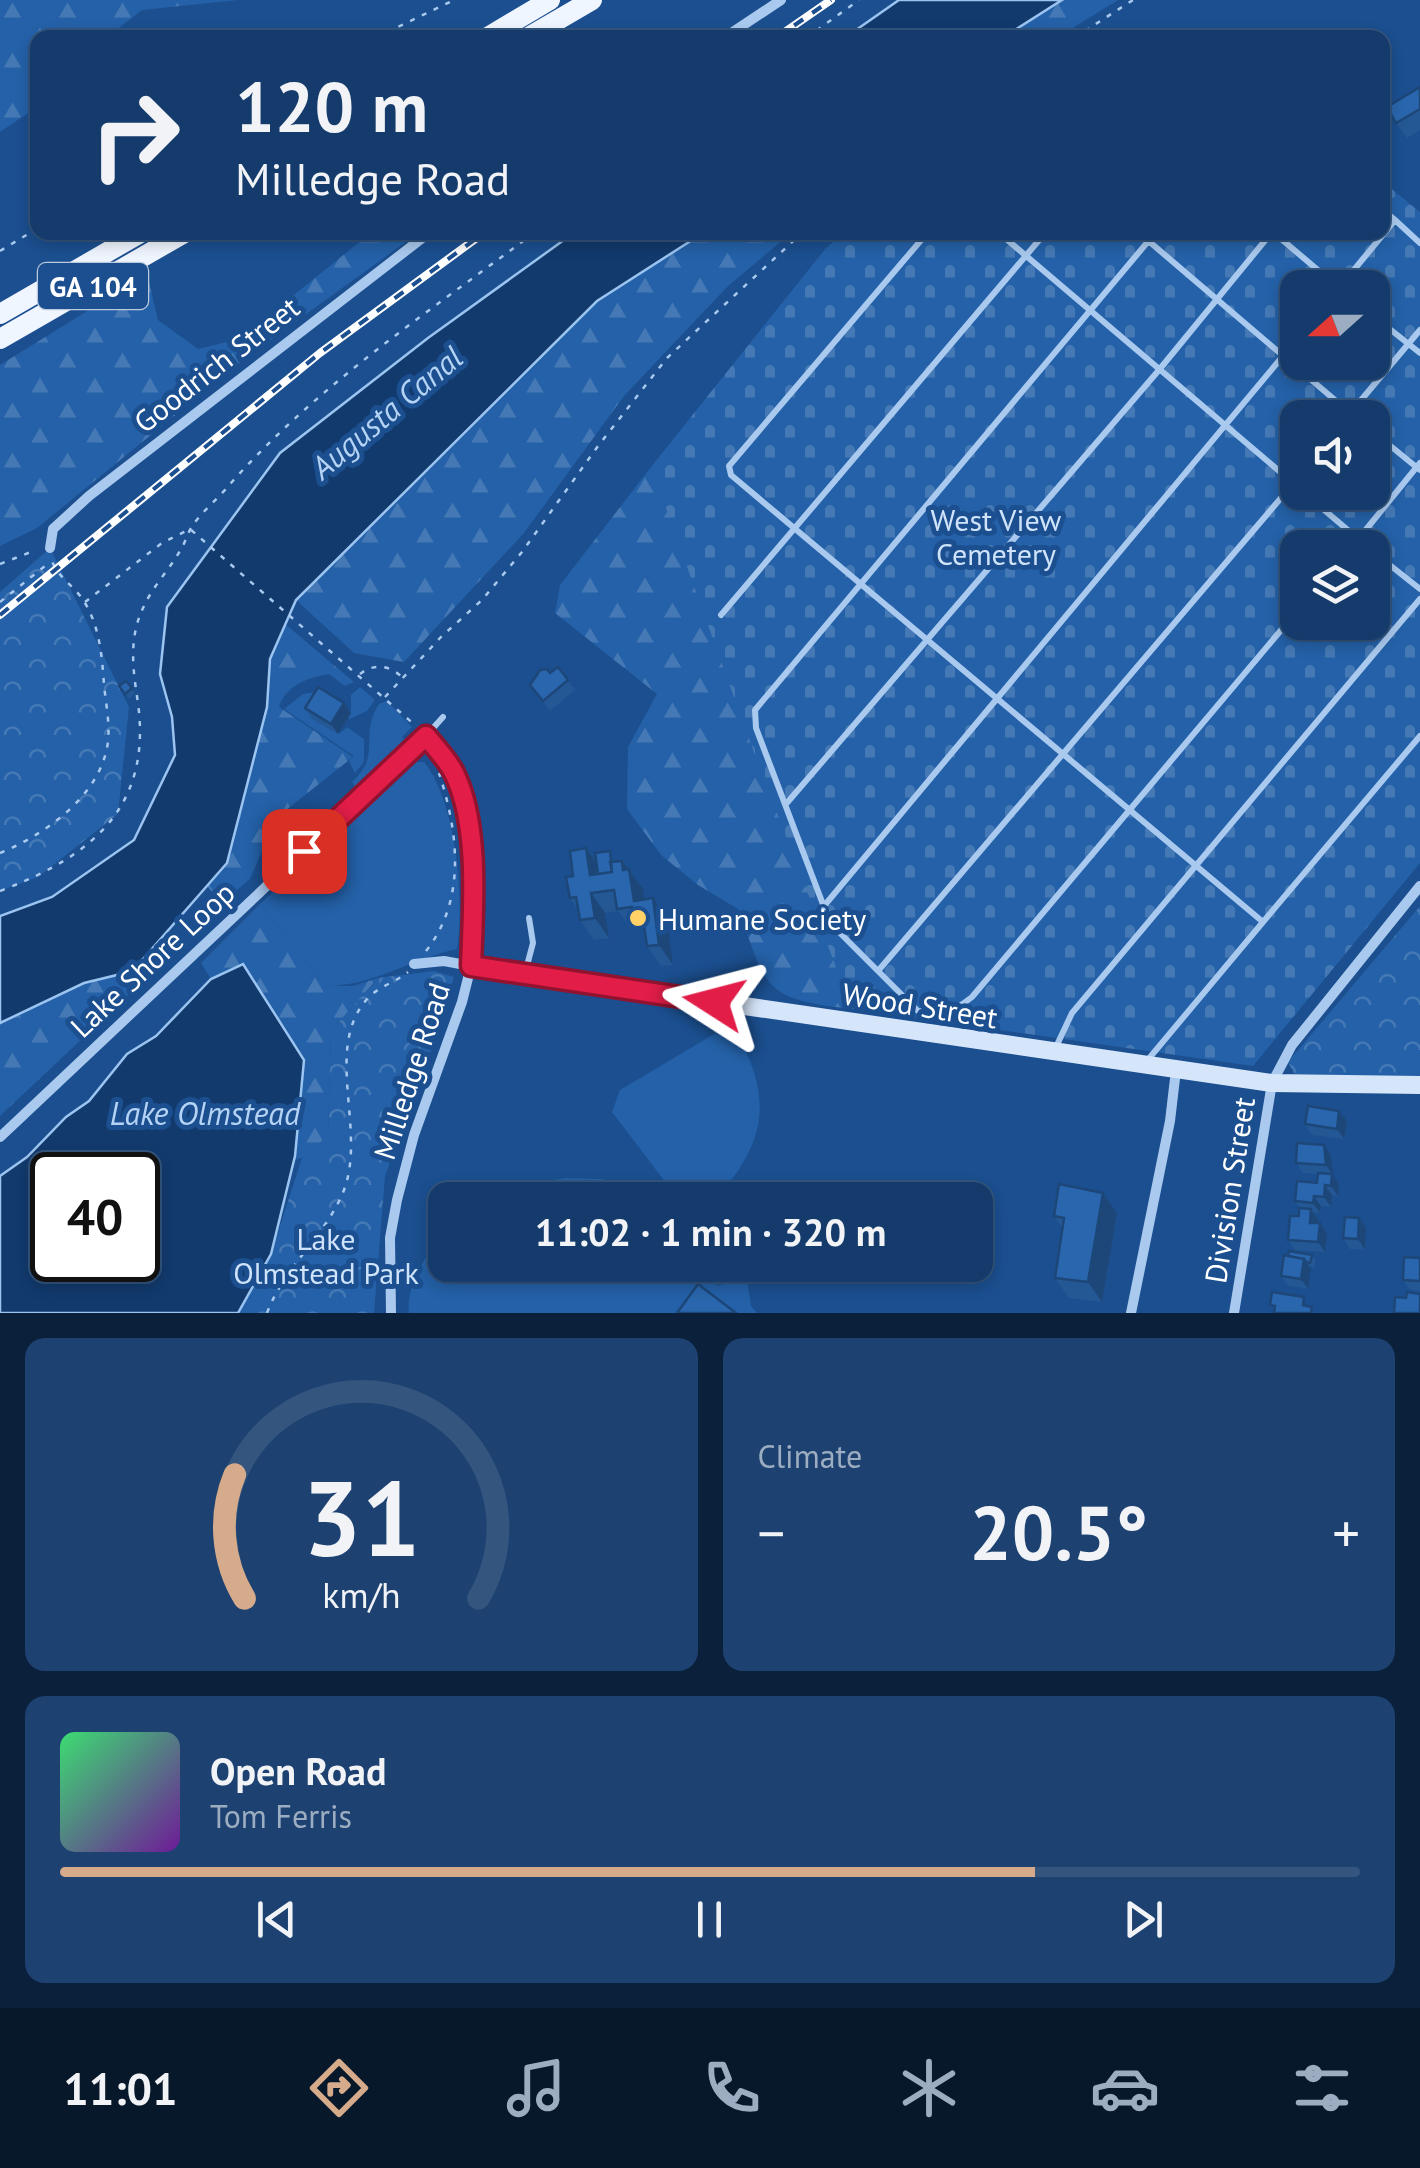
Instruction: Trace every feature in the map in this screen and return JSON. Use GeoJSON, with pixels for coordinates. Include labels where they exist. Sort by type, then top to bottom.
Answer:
{"type":"FeatureCollection","features":[{"type":"Feature","properties":{"kind":"main road"},"geometry":{"type":"LineString","coordinates":[[499,30],[550,0]]}},
{"type":"Feature","properties":{"kind":"main road"},"geometry":{"type":"LineString","coordinates":[[541,30],[592,0]]}},
{"type":"Feature","properties":{"kind":"main road","name":"GA 104"},"geometry":{"type":"LineString","coordinates":[[0,314],[128,240]]}},
{"type":"Feature","properties":{"kind":"main road","name":"GA 104"},"geometry":{"type":"LineString","coordinates":[[0,339],[172,240]]}},
{"type":"Feature","properties":{"kind":"street"},"geometry":{"type":"LineString","coordinates":[[736,30],[782,0]]}},
{"type":"Feature","properties":{"kind":"street","name":"Goodrich Street"},"geometry":{"type":"LineString","coordinates":[[50,548],[54,529],[88,496],[420,240]]}},
{"type":"Feature","properties":{"kind":"street","name":"Milledge Road"},"geometry":{"type":"LineString","coordinates":[[391,1313],[390,1238],[397,1200],[414,1135],[471,966],[473,901],[468,819],[452,768],[422,731]]}},
{"type":"Feature","properties":{"kind":"street","name":"Lake Shore Loop"},"geometry":{"type":"LineString","coordinates":[[0,1136],[422,731]]}},
{"type":"Feature","properties":{"kind":"street","name":"Division Street"},"geometry":{"type":"LineString","coordinates":[[1234,1313],[1272,1083],[1292,1045],[1420,886]]}},
{"type":"Feature","properties":{"kind":"street","name":"Wood Street"},"geometry":{"type":"LineString","coordinates":[[414,964],[444,961],[1272,1083],[1420,1085]]}},
{"type":"Feature","properties":{"kind":"street"},"geometry":{"type":"LineString","coordinates":[[1132,1313],[1170,1121],[1176,1070]]}},
{"type":"Feature","properties":{"kind":"lane"},"geometry":{"type":"LineString","coordinates":[[1390,216],[1420,243]]}},
{"type":"Feature","properties":{"kind":"lane"},"geometry":{"type":"LineString","coordinates":[[1390,225],[1394,220]]}},
{"type":"Feature","properties":{"kind":"lane"},"geometry":{"type":"LineString","coordinates":[[921,240],[729,466],[731,476],[1263,922]]}},
{"type":"Feature","properties":{"kind":"lane"},"geometry":{"type":"LineString","coordinates":[[1007,240],[1280,470]]}},
{"type":"Feature","properties":{"kind":"lane"},"geometry":{"type":"LineString","coordinates":[[721,615],[1039,240]]}},
{"type":"Feature","properties":{"kind":"lane"},"geometry":{"type":"LineString","coordinates":[[786,804],[1159,370],[1265,240]]}},
{"type":"Feature","properties":{"kind":"lane"},"geometry":{"type":"LineString","coordinates":[[1282,240],[1317,270]]}},
{"type":"Feature","properties":{"kind":"lane"},"geometry":{"type":"LineString","coordinates":[[1354,270],[1378,240]]}},
{"type":"Feature","properties":{"kind":"lane"},"geometry":{"type":"LineString","coordinates":[[1280,353],[1148,242],[755,710],[756,728],[824,907],[840,933],[918,1010],[934,1015],[952,1013],[972,997],[1280,631]]}},
{"type":"Feature","properties":{"kind":"lane"},"geometry":{"type":"LineString","coordinates":[[1390,330],[1420,354]]}},
{"type":"Feature","properties":{"kind":"lane"},"geometry":{"type":"LineString","coordinates":[[1364,400],[1420,330]]}},
{"type":"Feature","properties":{"kind":"lane"},"geometry":{"type":"LineString","coordinates":[[824,907],[1280,360]]}},
{"type":"Feature","properties":{"kind":"lane"},"geometry":{"type":"LineString","coordinates":[[1310,380],[1333,400]]}},
{"type":"Feature","properties":{"kind":"lane"},"geometry":{"type":"LineString","coordinates":[[1366,530],[1419,467],[1390,445]]}},
{"type":"Feature","properties":{"kind":"lane"},"geometry":{"type":"LineString","coordinates":[[878,971],[1280,502]]}},
{"type":"Feature","properties":{"kind":"lane"},"geometry":{"type":"LineString","coordinates":[[1325,510],[1348,530]]}},
{"type":"Feature","properties":{"kind":"lane"},"geometry":{"type":"LineString","coordinates":[[1390,565],[1420,589]]}},
{"type":"Feature","properties":{"kind":"lane"},"geometry":{"type":"LineString","coordinates":[[1054,1053],[1072,1013],[1420,599]]}},
{"type":"Feature","properties":{"kind":"lane"},"geometry":{"type":"LineString","coordinates":[[422,731],[443,717]]}},
{"type":"Feature","properties":{"kind":"lane"},"geometry":{"type":"LineString","coordinates":[[1143,1065],[1420,736]]}},
{"type":"Feature","properties":{"kind":"lane"},"geometry":{"type":"LineString","coordinates":[[525,974],[533,943],[529,918]]}},
{"type":"Feature","properties":{"kind":"path"},"geometry":{"type":"LineString","coordinates":[[392,30],[454,0]]}},
{"type":"Feature","properties":{"kind":"path"},"geometry":{"type":"LineString","coordinates":[[817,30],[859,0]]}},
{"type":"Feature","properties":{"kind":"path"},"geometry":{"type":"LineString","coordinates":[[1086,30],[1133,0]]}},
{"type":"Feature","properties":{"kind":"path"},"geometry":{"type":"LineString","coordinates":[[0,250],[30,233]]}},
{"type":"Feature","properties":{"kind":"path"},"geometry":{"type":"LineString","coordinates":[[85,602],[162,544],[190,528],[260,452],[332,383],[524,240]]}},
{"type":"Feature","properties":{"kind":"path"},"geometry":{"type":"LineString","coordinates":[[385,697],[441,636],[482,600],[522,552],[667,358],[794,240]]}},
{"type":"Feature","properties":{"kind":"path"},"geometry":{"type":"LineString","coordinates":[[190,528],[422,731]]}},
{"type":"Feature","properties":{"kind":"path"},"geometry":{"type":"LineString","coordinates":[[0,891],[38,876],[78,851],[118,814],[129,795],[140,736],[132,661],[134,633],[143,606],[190,528]]}},
{"type":"Feature","properties":{"kind":"path"},"geometry":{"type":"LineString","coordinates":[[0,564],[50,548],[55,570],[85,602],[100,641],[108,746],[87,791],[66,812],[38,834],[0,853]]}},
{"type":"Feature","properties":{"kind":"path"},"geometry":{"type":"LineString","coordinates":[[0,602],[52,561]]}},
{"type":"Feature","properties":{"kind":"path"},"geometry":{"type":"LineString","coordinates":[[359,675],[378,666],[403,678]]}},
{"type":"Feature","properties":{"kind":"path"},"geometry":{"type":"LineString","coordinates":[[267,1313],[275,1292],[298,1256],[331,1218],[345,1186],[351,1159],[346,1054],[350,1024],[374,992],[406,975],[429,947],[450,904],[457,863],[447,801],[432,762]]}},
{"type":"Feature","properties":{"kind":"green space"},"geometry":{"type":"Polygon","coordinates":[[[0,0],[238,0],[142,10],[116,30],[30,30],[30,112],[0,132],[0,0]]]}},
{"type":"Feature","properties":{"kind":"green space"},"geometry":{"type":"Polygon","coordinates":[[[1062,0],[1118,0],[1069,30],[1016,30],[1062,0]]]}},
{"type":"Feature","properties":{"kind":"green space","name":"West View Cemetery"},"geometry":{"type":"Polygon","coordinates":[[[1390,188],[1420,212],[1420,863],[1253,1066],[852,1009],[651,467],[836,240],[1390,240],[1390,188]]]}},
{"type":"Feature","properties":{"kind":"green space"},"geometry":{"type":"Polygon","coordinates":[[[362,240],[408,240],[239,363],[37,528],[0,546],[0,365],[147,274],[158,320],[198,349],[239,339],[362,240]]]}},
{"type":"Feature","properties":{"kind":"green space"},"geometry":{"type":"Polygon","coordinates":[[[692,240],[783,240],[727,287],[624,396],[524,533],[404,662],[354,653],[296,600],[597,301],[692,240]]]}},
{"type":"Feature","properties":{"kind":"green space"},"geometry":{"type":"Polygon","coordinates":[[[651,467],[852,1009],[800,1000],[772,985],[763,973],[738,909],[698,885],[661,855],[627,809],[628,747],[657,694],[555,613],[560,585],[651,467]]]}},
{"type":"Feature","properties":{"kind":"green space"},"geometry":{"type":"Polygon","coordinates":[[[50,548],[129,707],[118,814],[38,877],[0,891],[0,592],[50,548]]]}},
{"type":"Feature","properties":{"kind":"green space"},"geometry":{"type":"Polygon","coordinates":[[[285,624],[354,682],[345,686],[329,674],[313,678],[292,688],[279,707],[353,757],[276,818],[250,879],[222,903],[207,886],[227,863],[267,707],[270,659],[285,624]]]}},
{"type":"Feature","properties":{"kind":"green space"},"geometry":{"type":"Polygon","coordinates":[[[360,687],[375,700],[367,711],[350,719],[347,717],[351,695],[360,687]]]}},
{"type":"Feature","properties":{"kind":"green space"},"geometry":{"type":"Polygon","coordinates":[[[315,692],[312,716],[340,733],[347,727],[364,739],[364,762],[355,773],[349,761],[354,756],[284,709],[303,694],[315,692]]]}},
{"type":"Feature","properties":{"kind":"green space"},"geometry":{"type":"Polygon","coordinates":[[[387,701],[412,727],[402,737],[405,740],[356,788],[352,782],[369,753],[373,716],[379,704],[387,701]]]}},
{"type":"Feature","properties":{"kind":"green space"},"geometry":{"type":"Polygon","coordinates":[[[414,762],[424,762],[435,779],[451,825],[459,878],[457,949],[360,982],[326,986],[260,904],[414,762]]]}},
{"type":"Feature","properties":{"kind":"green space"},"geometry":{"type":"Polygon","coordinates":[[[260,904],[326,986],[353,986],[378,978],[331,1031],[328,1136],[294,1160],[304,1060],[243,964],[211,979],[201,963],[260,904]]]}},
{"type":"Feature","properties":{"kind":"green space"},"geometry":{"type":"Polygon","coordinates":[[[1420,906],[1420,1077],[1294,1074],[1288,1062],[1420,906]]]}},
{"type":"Feature","properties":{"kind":"green space","name":"Lake Olmstead Park"},"geometry":{"type":"Polygon","coordinates":[[[434,971],[454,977],[385,1176],[374,1313],[238,1313],[271,1254],[302,1158],[328,1136],[331,1031],[378,978],[434,971]]]}},
{"type":"Feature","properties":{"kind":"green space"},"geometry":{"type":"Polygon","coordinates":[[[125,973],[136,988],[0,1116],[0,1023],[84,983],[125,973]]]}},
{"type":"Feature","properties":{"kind":"green space"},"geometry":{"type":"Polygon","coordinates":[[[731,1024],[745,1049],[759,1094],[755,1136],[733,1178],[730,1182],[665,1182],[612,1112],[620,1090],[731,1024]]]}},
{"type":"Feature","properties":{"kind":"green space"},"geometry":{"type":"Polygon","coordinates":[[[565,1178],[608,1182],[543,1182],[565,1178]]]}},
{"type":"Feature","properties":{"kind":"green space"},"geometry":{"type":"Polygon","coordinates":[[[428,1254],[428,1282],[747,1282],[751,1306],[757,1313],[409,1313],[410,1292],[428,1254]]]}},
{"type":"Feature","properties":{"kind":"water"},"geometry":{"type":"Polygon","coordinates":[[[899,0],[1062,0],[1015,30],[856,30],[899,0]]]}},
{"type":"Feature","properties":{"kind":"water","name":"Augusta Canal"},"geometry":{"type":"Polygon","coordinates":[[[564,240],[692,240],[597,301],[296,600],[270,659],[267,707],[227,863],[143,959],[125,973],[84,983],[0,1023],[0,916],[52,897],[134,840],[175,755],[172,717],[160,674],[167,607],[280,453],[428,338],[564,240]]]}},
{"type":"Feature","properties":{"kind":"water","name":"Lake Olmstead"},"geometry":{"type":"Polygon","coordinates":[[[243,964],[304,1060],[295,1156],[271,1254],[238,1313],[0,1313],[0,1176],[30,1154],[30,1282],[160,1282],[160,1152],[32,1152],[66,1117],[89,1101],[127,1054],[156,1036],[211,979],[243,964]]]}},
{"type":"Feature","properties":{"kind":"building"},"geometry":{"type":"Polygon","coordinates":[[[1420,87],[1420,109],[1396,123],[1390,105],[1420,87]]]}},
{"type":"Feature","properties":{"kind":"building"},"geometry":{"type":"Polygon","coordinates":[[[558,667],[568,680],[543,701],[530,685],[540,670],[550,673],[558,667]]]}},
{"type":"Feature","properties":{"kind":"building"},"geometry":{"type":"Polygon","coordinates":[[[126,681],[132,688],[125,694],[119,686],[126,681]]]}},
{"type":"Feature","properties":{"kind":"building"},"geometry":{"type":"Polygon","coordinates":[[[318,687],[344,703],[331,724],[305,708],[318,687]]]}},
{"type":"Feature","properties":{"kind":"building"},"geometry":{"type":"Polygon","coordinates":[[[586,848],[590,875],[612,872],[610,862],[622,861],[623,870],[629,869],[634,901],[653,898],[659,945],[647,946],[642,912],[633,914],[632,907],[617,909],[614,890],[591,893],[595,918],[580,920],[576,897],[570,898],[566,877],[573,876],[570,851],[586,848]]]}},
{"type":"Feature","properties":{"kind":"building"},"geometry":{"type":"Polygon","coordinates":[[[610,851],[612,872],[598,874],[595,853],[610,851]]]}},
{"type":"Feature","properties":{"kind":"building"},"geometry":{"type":"Polygon","coordinates":[[[1308,1106],[1339,1111],[1337,1129],[1305,1124],[1308,1106]]]}},
{"type":"Feature","properties":{"kind":"building"},"geometry":{"type":"Polygon","coordinates":[[[1297,1143],[1324,1145],[1326,1165],[1296,1163],[1297,1143]]]}},
{"type":"Feature","properties":{"kind":"building"},"geometry":{"type":"Polygon","coordinates":[[[1318,1173],[1332,1174],[1324,1197],[1314,1196],[1313,1203],[1295,1201],[1297,1181],[1317,1183],[1318,1173]]]}},
{"type":"Feature","properties":{"kind":"building"},"geometry":{"type":"Polygon","coordinates":[[[1059,1184],[1103,1193],[1088,1282],[1055,1278],[1064,1218],[1054,1216],[1059,1184]]]}},
{"type":"Feature","properties":{"kind":"building"},"geometry":{"type":"Polygon","coordinates":[[[1299,1208],[1311,1209],[1310,1223],[1320,1223],[1318,1242],[1288,1240],[1290,1216],[1299,1216],[1299,1208]]]}},
{"type":"Feature","properties":{"kind":"building"},"geometry":{"type":"Polygon","coordinates":[[[1345,1217],[1359,1218],[1358,1239],[1343,1238],[1345,1217]]]}},
{"type":"Feature","properties":{"kind":"building"},"geometry":{"type":"Polygon","coordinates":[[[1289,1251],[1312,1255],[1310,1263],[1288,1256],[1289,1251]]]}},
{"type":"Feature","properties":{"kind":"building"},"geometry":{"type":"Polygon","coordinates":[[[1284,1255],[1304,1259],[1301,1279],[1281,1276],[1284,1255]]]}},
{"type":"Feature","properties":{"kind":"building"},"geometry":{"type":"Polygon","coordinates":[[[1404,1257],[1420,1258],[1420,1281],[1403,1280],[1404,1257]]]}},
{"type":"Feature","properties":{"kind":"building"},"geometry":{"type":"Polygon","coordinates":[[[698,1284],[736,1313],[677,1313],[698,1284]]]}},
{"type":"Feature","properties":{"kind":"building"},"geometry":{"type":"Polygon","coordinates":[[[1272,1292],[1304,1297],[1303,1305],[1312,1307],[1311,1313],[1274,1313],[1275,1306],[1270,1305],[1272,1292]]]}},
{"type":"Feature","properties":{"kind":"building"},"geometry":{"type":"Polygon","coordinates":[[[1407,1292],[1420,1294],[1420,1313],[1394,1313],[1395,1297],[1406,1298],[1407,1292]]]}},
{"type":"Feature","properties":{"kind":"railway"},"geometry":{"type":"LineString","coordinates":[[788,30],[831,0]]}},
{"type":"Feature","properties":{"kind":"railway"},"geometry":{"type":"LineString","coordinates":[[0,615],[320,353],[474,240]]}},
{"type":"Feature","properties":{"kind":"place","name":"Humane Society"},"geometry":{"type":"Point","coordinates":[638,918]}},
{"type":"Feature","properties":{"kind":"route"},"geometry":{"type":"LineString","coordinates":[[304,851],[426,736],[452,768],[468,819],[473,901],[471,966],[714,1002]]}}]}
